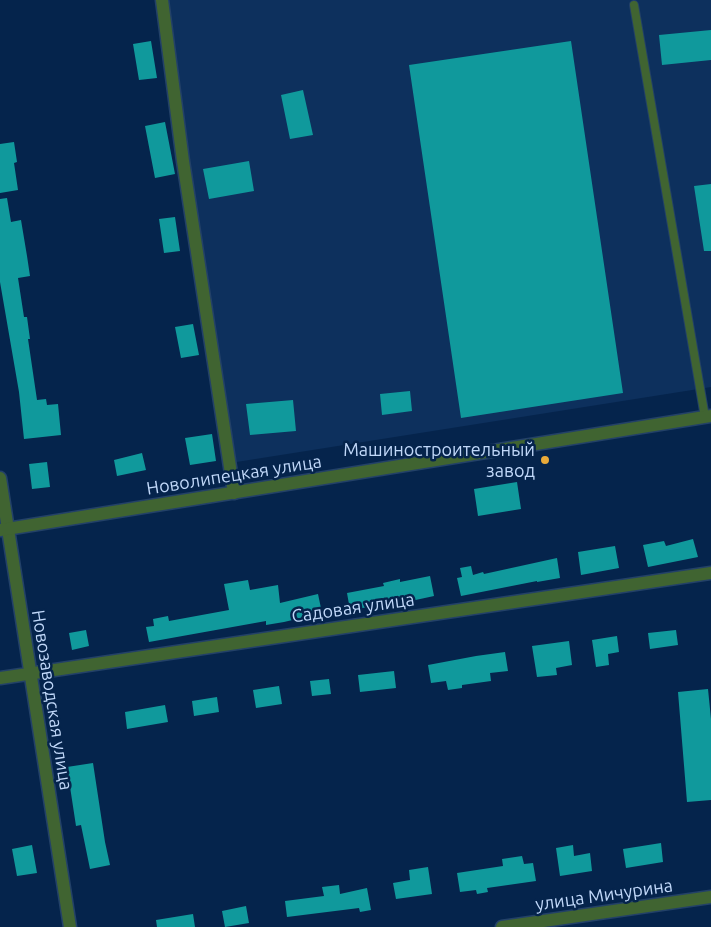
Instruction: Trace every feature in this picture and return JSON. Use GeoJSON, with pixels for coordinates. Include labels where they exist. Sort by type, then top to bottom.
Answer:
{"type":"FeatureCollection","features":[{"type":"Feature","properties":{"kind":"street"},"geometry":{"type":"LineString","coordinates":[[162,0],[183,161],[234,492]]}},
{"type":"Feature","properties":{"kind":"street","name":"Новолипецкая улица"},"geometry":{"type":"LineString","coordinates":[[3,530],[708,416]]}},
{"type":"Feature","properties":{"kind":"street","name":"Новозаводская улица"},"geometry":{"type":"LineString","coordinates":[[0,478],[3,530],[30,673],[70,927]]}},
{"type":"Feature","properties":{"kind":"street","name":"Садовая улица"},"geometry":{"type":"LineString","coordinates":[[0,678],[711,573]]}},
{"type":"Feature","properties":{"kind":"street","name":"улица Мичурина"},"geometry":{"type":"LineString","coordinates":[[502,927],[711,897]]}},
{"type":"Feature","properties":{"kind":"lane"},"geometry":{"type":"LineString","coordinates":[[634,5],[708,416]]}},
{"type":"Feature","properties":{"kind":"shaded area"},"geometry":{"type":"Polygon","coordinates":[[[163,0],[711,0],[711,387],[230,463],[163,0]]]}},
{"type":"Feature","properties":{"kind":"building"},"geometry":{"type":"Polygon","coordinates":[[[711,30],[711,60],[662,65],[659,35],[711,30]]]}},
{"type":"Feature","properties":{"kind":"building"},"geometry":{"type":"Polygon","coordinates":[[[151,41],[157,78],[139,80],[133,44],[151,41]]]}},
{"type":"Feature","properties":{"kind":"building"},"geometry":{"type":"Polygon","coordinates":[[[571,41],[623,393],[461,418],[409,65],[571,41]]]}},
{"type":"Feature","properties":{"kind":"building"},"geometry":{"type":"Polygon","coordinates":[[[303,90],[313,135],[290,139],[281,95],[303,90]]]}},
{"type":"Feature","properties":{"kind":"building"},"geometry":{"type":"Polygon","coordinates":[[[165,122],[175,174],[155,178],[145,126],[165,122]]]}},
{"type":"Feature","properties":{"kind":"building"},"geometry":{"type":"Polygon","coordinates":[[[14,142],[17,162],[14,163],[18,190],[0,193],[0,144],[14,142]]]}},
{"type":"Feature","properties":{"kind":"building"},"geometry":{"type":"Polygon","coordinates":[[[249,161],[254,191],[209,199],[203,169],[249,161]]]}},
{"type":"Feature","properties":{"kind":"building"},"geometry":{"type":"Polygon","coordinates":[[[711,184],[711,251],[704,251],[694,186],[711,184]]]}},
{"type":"Feature","properties":{"kind":"building"},"geometry":{"type":"Polygon","coordinates":[[[7,198],[11,222],[21,220],[30,276],[18,278],[24,317],[27,317],[30,339],[28,339],[37,400],[46,399],[47,405],[58,404],[61,435],[24,439],[19,392],[0,282],[0,199],[7,198]]]}},
{"type":"Feature","properties":{"kind":"building"},"geometry":{"type":"Polygon","coordinates":[[[175,217],[180,251],[164,253],[159,219],[175,217]]]}},
{"type":"Feature","properties":{"kind":"building"},"geometry":{"type":"Polygon","coordinates":[[[193,324],[199,355],[181,358],[175,327],[193,324]]]}},
{"type":"Feature","properties":{"kind":"building"},"geometry":{"type":"Polygon","coordinates":[[[410,391],[412,411],[382,415],[380,394],[410,391]]]}},
{"type":"Feature","properties":{"kind":"building"},"geometry":{"type":"Polygon","coordinates":[[[293,400],[296,431],[250,435],[246,404],[293,400]]]}},
{"type":"Feature","properties":{"kind":"building"},"geometry":{"type":"Polygon","coordinates":[[[212,434],[216,461],[190,465],[185,438],[212,434]]]}},
{"type":"Feature","properties":{"kind":"building"},"geometry":{"type":"Polygon","coordinates":[[[142,453],[146,470],[117,476],[114,460],[142,453]]]}},
{"type":"Feature","properties":{"kind":"building"},"geometry":{"type":"Polygon","coordinates":[[[47,462],[50,487],[32,489],[29,464],[47,462]]]}},
{"type":"Feature","properties":{"kind":"building"},"geometry":{"type":"Polygon","coordinates":[[[517,482],[521,509],[478,516],[474,489],[517,482]]]}},
{"type":"Feature","properties":{"kind":"building"},"geometry":{"type":"Polygon","coordinates":[[[693,539],[698,557],[648,567],[643,545],[664,541],[666,546],[693,539]]]}},
{"type":"Feature","properties":{"kind":"building"},"geometry":{"type":"Polygon","coordinates":[[[615,546],[619,568],[581,575],[578,552],[615,546]]]}},
{"type":"Feature","properties":{"kind":"building"},"geometry":{"type":"Polygon","coordinates":[[[557,558],[560,578],[461,596],[457,578],[462,577],[460,568],[471,566],[473,575],[483,572],[484,574],[557,558]]]}},
{"type":"Feature","properties":{"kind":"building"},"geometry":{"type":"Polygon","coordinates":[[[430,576],[434,596],[388,606],[388,604],[350,610],[347,593],[384,586],[383,583],[400,579],[400,582],[430,576]]]}},
{"type":"Feature","properties":{"kind":"building"},"geometry":{"type":"Polygon","coordinates":[[[248,580],[250,590],[278,585],[280,603],[318,594],[322,613],[284,622],[266,625],[266,621],[149,642],[146,627],[154,626],[153,619],[168,616],[169,621],[229,610],[224,584],[248,580]]]}},
{"type":"Feature","properties":{"kind":"building"},"geometry":{"type":"Polygon","coordinates":[[[86,630],[89,646],[72,650],[69,633],[86,630]]]}},
{"type":"Feature","properties":{"kind":"building"},"geometry":{"type":"Polygon","coordinates":[[[676,630],[678,645],[650,649],[648,633],[676,630]]]}},
{"type":"Feature","properties":{"kind":"building"},"geometry":{"type":"Polygon","coordinates":[[[617,636],[619,652],[608,654],[609,665],[596,667],[592,640],[617,636]]]}},
{"type":"Feature","properties":{"kind":"building"},"geometry":{"type":"Polygon","coordinates":[[[569,641],[572,665],[556,668],[557,675],[537,677],[532,646],[569,641]]]}},
{"type":"Feature","properties":{"kind":"building"},"geometry":{"type":"Polygon","coordinates":[[[505,652],[508,671],[490,673],[491,681],[462,685],[462,688],[448,690],[446,681],[431,683],[428,665],[505,652]]]}},
{"type":"Feature","properties":{"kind":"building"},"geometry":{"type":"Polygon","coordinates":[[[394,671],[396,688],[360,692],[358,675],[394,671]]]}},
{"type":"Feature","properties":{"kind":"building"},"geometry":{"type":"Polygon","coordinates":[[[329,679],[331,694],[312,696],[310,681],[329,679]]]}},
{"type":"Feature","properties":{"kind":"building"},"geometry":{"type":"Polygon","coordinates":[[[279,686],[282,704],[256,708],[253,690],[279,686]]]}},
{"type":"Feature","properties":{"kind":"building"},"geometry":{"type":"Polygon","coordinates":[[[708,689],[711,719],[711,800],[687,802],[678,692],[708,689]]]}},
{"type":"Feature","properties":{"kind":"building"},"geometry":{"type":"Polygon","coordinates":[[[217,697],[219,712],[194,716],[192,701],[217,697]]]}},
{"type":"Feature","properties":{"kind":"building"},"geometry":{"type":"Polygon","coordinates":[[[165,705],[168,722],[127,729],[125,712],[165,705]]]}},
{"type":"Feature","properties":{"kind":"building"},"geometry":{"type":"Polygon","coordinates":[[[93,763],[110,865],[90,869],[81,825],[76,826],[67,767],[93,763]]]}},
{"type":"Feature","properties":{"kind":"building"},"geometry":{"type":"Polygon","coordinates":[[[661,843],[663,862],[626,868],[623,849],[661,843]]]}},
{"type":"Feature","properties":{"kind":"building"},"geometry":{"type":"Polygon","coordinates":[[[32,845],[37,873],[17,876],[12,849],[32,845]]]}},
{"type":"Feature","properties":{"kind":"building"},"geometry":{"type":"Polygon","coordinates":[[[573,845],[574,856],[590,853],[592,871],[560,876],[556,848],[573,845]]]}},
{"type":"Feature","properties":{"kind":"building"},"geometry":{"type":"Polygon","coordinates":[[[522,856],[524,864],[533,863],[536,881],[487,888],[488,892],[477,894],[476,890],[460,892],[457,873],[503,866],[502,859],[522,856]]]}},
{"type":"Feature","properties":{"kind":"building"},"geometry":{"type":"Polygon","coordinates":[[[428,867],[432,894],[396,899],[393,883],[410,880],[409,870],[428,867]]]}},
{"type":"Feature","properties":{"kind":"building"},"geometry":{"type":"Polygon","coordinates":[[[339,885],[340,894],[367,888],[371,910],[360,912],[359,908],[287,917],[285,901],[324,896],[322,887],[339,885]]]}},
{"type":"Feature","properties":{"kind":"building"},"geometry":{"type":"Polygon","coordinates":[[[246,906],[249,923],[225,927],[222,911],[246,906]]]}},
{"type":"Feature","properties":{"kind":"building"},"geometry":{"type":"Polygon","coordinates":[[[193,914],[195,927],[157,927],[156,920],[193,914]]]}},
{"type":"Feature","properties":{"kind":"place","name":"Машиностроительный завод"},"geometry":{"type":"Point","coordinates":[545,460]}}]}
